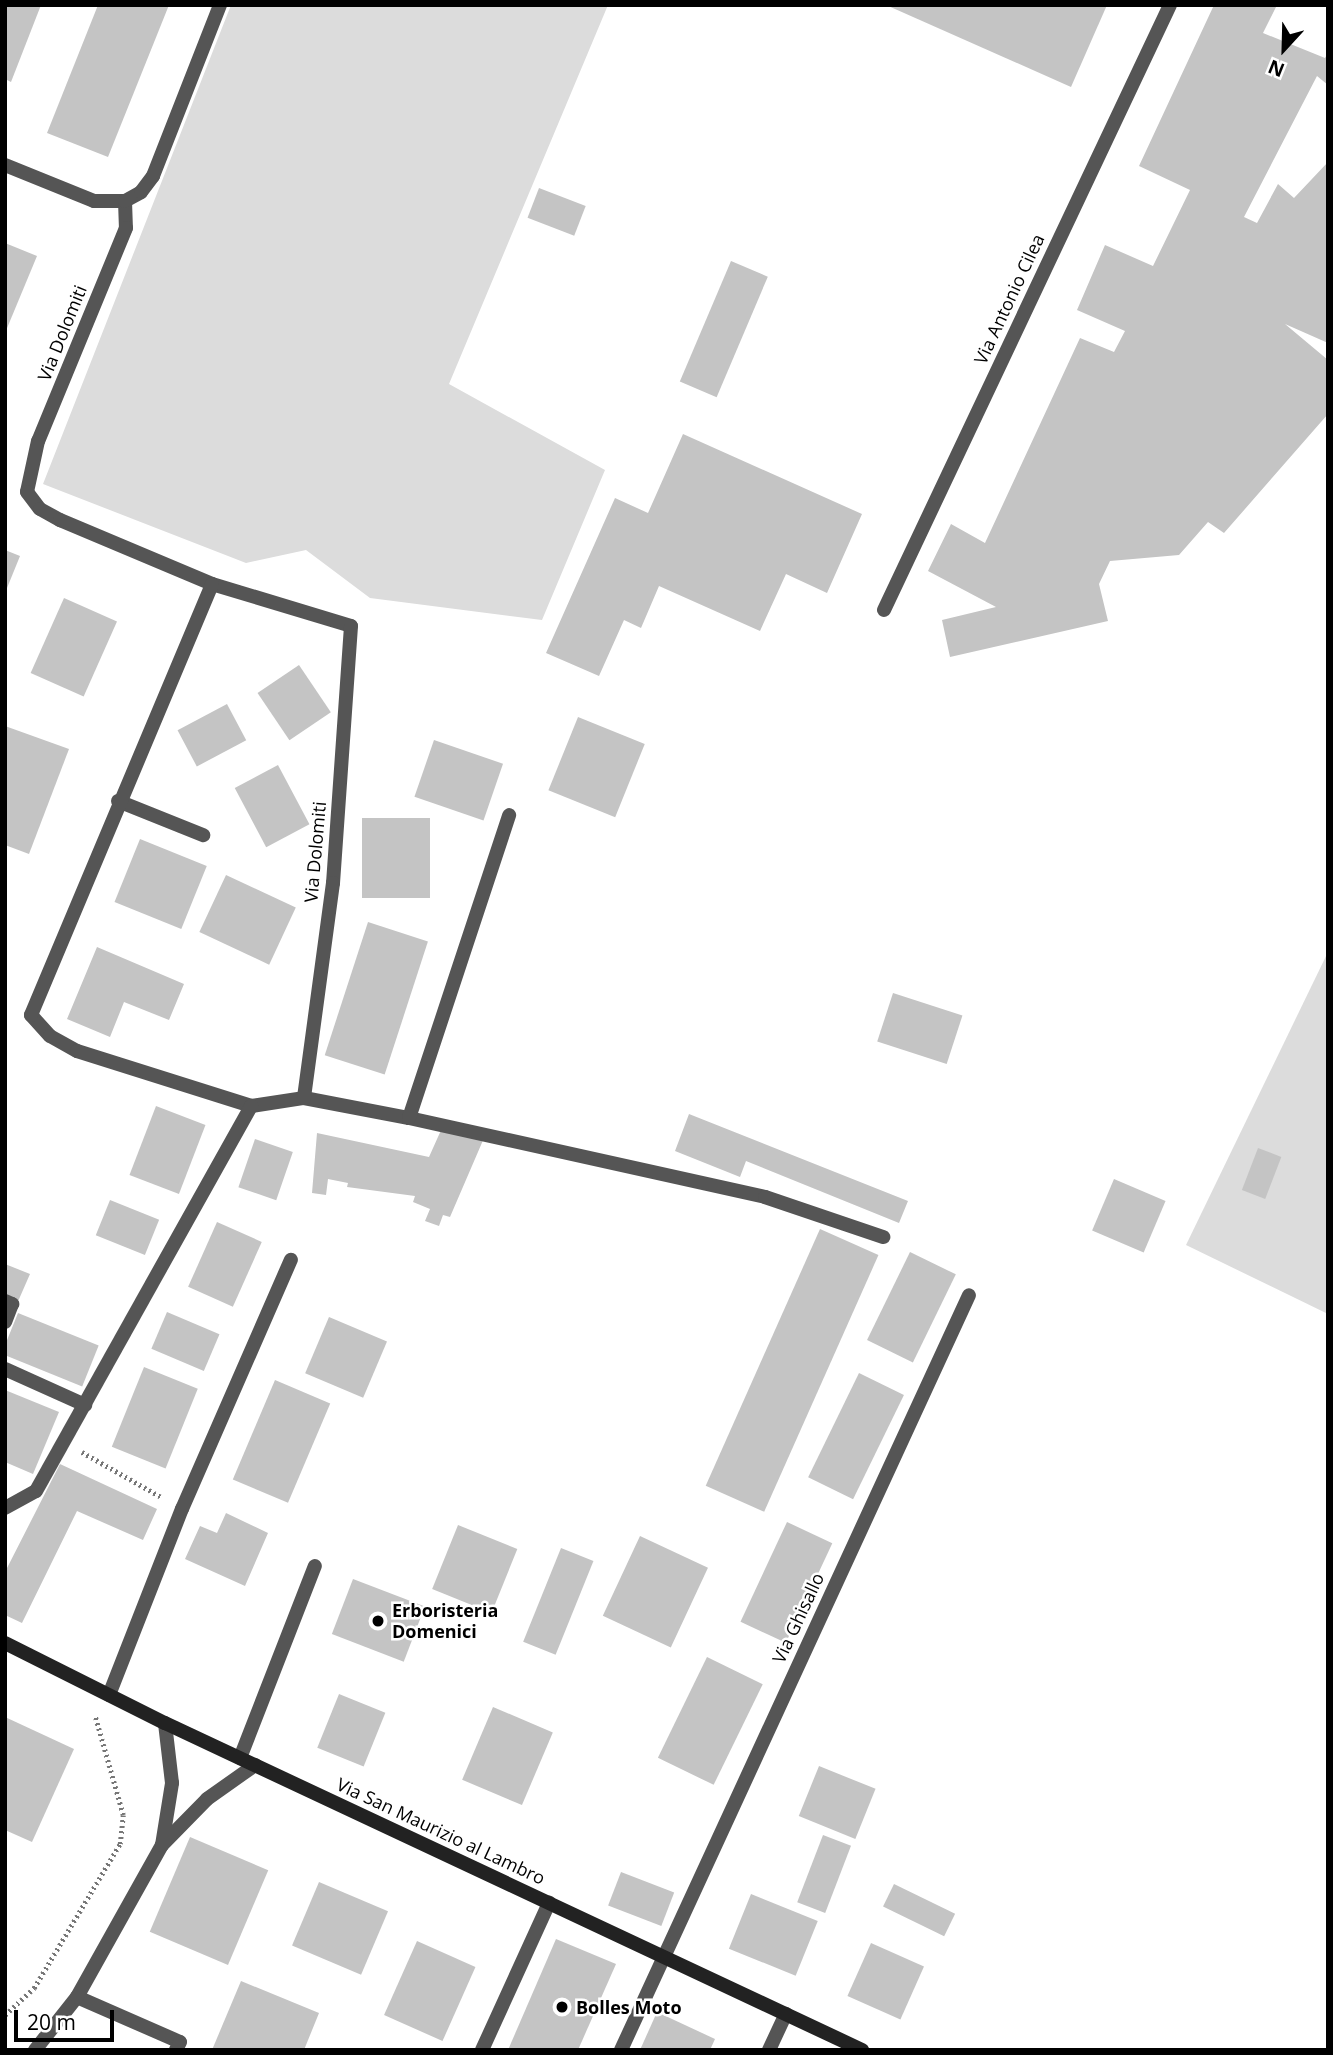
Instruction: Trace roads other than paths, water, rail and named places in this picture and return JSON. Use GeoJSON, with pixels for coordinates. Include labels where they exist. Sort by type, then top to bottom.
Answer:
{"type":"FeatureCollection","features":[{"type":"Feature","properties":{"kind":"main road","name":"Via San Maurizio al Lambro"},"geometry":{"type":"LineString","coordinates":[[5,1643],[165,1723],[862,2050]]}},
{"type":"Feature","properties":{"kind":"street"},"geometry":{"type":"LineString","coordinates":[[5,165],[94,201],[125,201],[141,192],[153,176],[220,5]]}},
{"type":"Feature","properties":{"kind":"street","name":"Via Antonio Cilea"},"geometry":{"type":"LineString","coordinates":[[884,610],[1170,5]]}},
{"type":"Feature","properties":{"kind":"street","name":"Via Dolomiti"},"geometry":{"type":"LineString","coordinates":[[125,201],[126,228],[38,441],[27,492],[40,509],[60,520],[212,583],[351,626],[333,883],[304,1098]]}},
{"type":"Feature","properties":{"kind":"street"},"geometry":{"type":"LineString","coordinates":[[212,583],[118,801],[31,1015],[50,1036],[77,1051],[251,1105],[304,1098],[409,1118],[765,1196],[883,1237]]}},
{"type":"Feature","properties":{"kind":"street"},"geometry":{"type":"LineString","coordinates":[[118,801],[204,835]]}},
{"type":"Feature","properties":{"kind":"street"},"geometry":{"type":"LineString","coordinates":[[409,1118],[509,814]]}},
{"type":"Feature","properties":{"kind":"street"},"geometry":{"type":"LineString","coordinates":[[5,1508],[36,1491],[251,1105]]}},
{"type":"Feature","properties":{"kind":"street"},"geometry":{"type":"LineString","coordinates":[[108,1695],[182,1509],[291,1260]]}},
{"type":"Feature","properties":{"kind":"street","name":"Via Ghisallo"},"geometry":{"type":"LineString","coordinates":[[621,2050],[969,1295]]}},
{"type":"Feature","properties":{"kind":"street"},"geometry":{"type":"LineString","coordinates":[[5,1301],[12,1304],[5,1322]]}},
{"type":"Feature","properties":{"kind":"street"},"geometry":{"type":"LineString","coordinates":[[5,1369],[85,1405]]}},
{"type":"Feature","properties":{"kind":"street"},"geometry":{"type":"LineString","coordinates":[[240,1758],[315,1566]]}},
{"type":"Feature","properties":{"kind":"street"},"geometry":{"type":"LineString","coordinates":[[162,1845],[172,1783],[165,1723]]}},
{"type":"Feature","properties":{"kind":"street"},"geometry":{"type":"LineString","coordinates":[[35,2050],[77,1997],[162,1845],[207,1799],[255,1765]]}},
{"type":"Feature","properties":{"kind":"street"},"geometry":{"type":"LineString","coordinates":[[482,2050],[550,1903]]}},
{"type":"Feature","properties":{"kind":"street"},"geometry":{"type":"LineString","coordinates":[[77,1997],[180,2042],[176,2050]]}},
{"type":"Feature","properties":{"kind":"street"},"geometry":{"type":"LineString","coordinates":[[769,2050],[786,2014]]}},
{"type":"Feature","properties":{"kind":"place","name":"Erboristeria Domenici"},"geometry":{"type":"Point","coordinates":[378,1621]}},
{"type":"Feature","properties":{"kind":"place","name":"Bolles Moto"},"geometry":{"type":"Point","coordinates":[562,2007]}}]}
